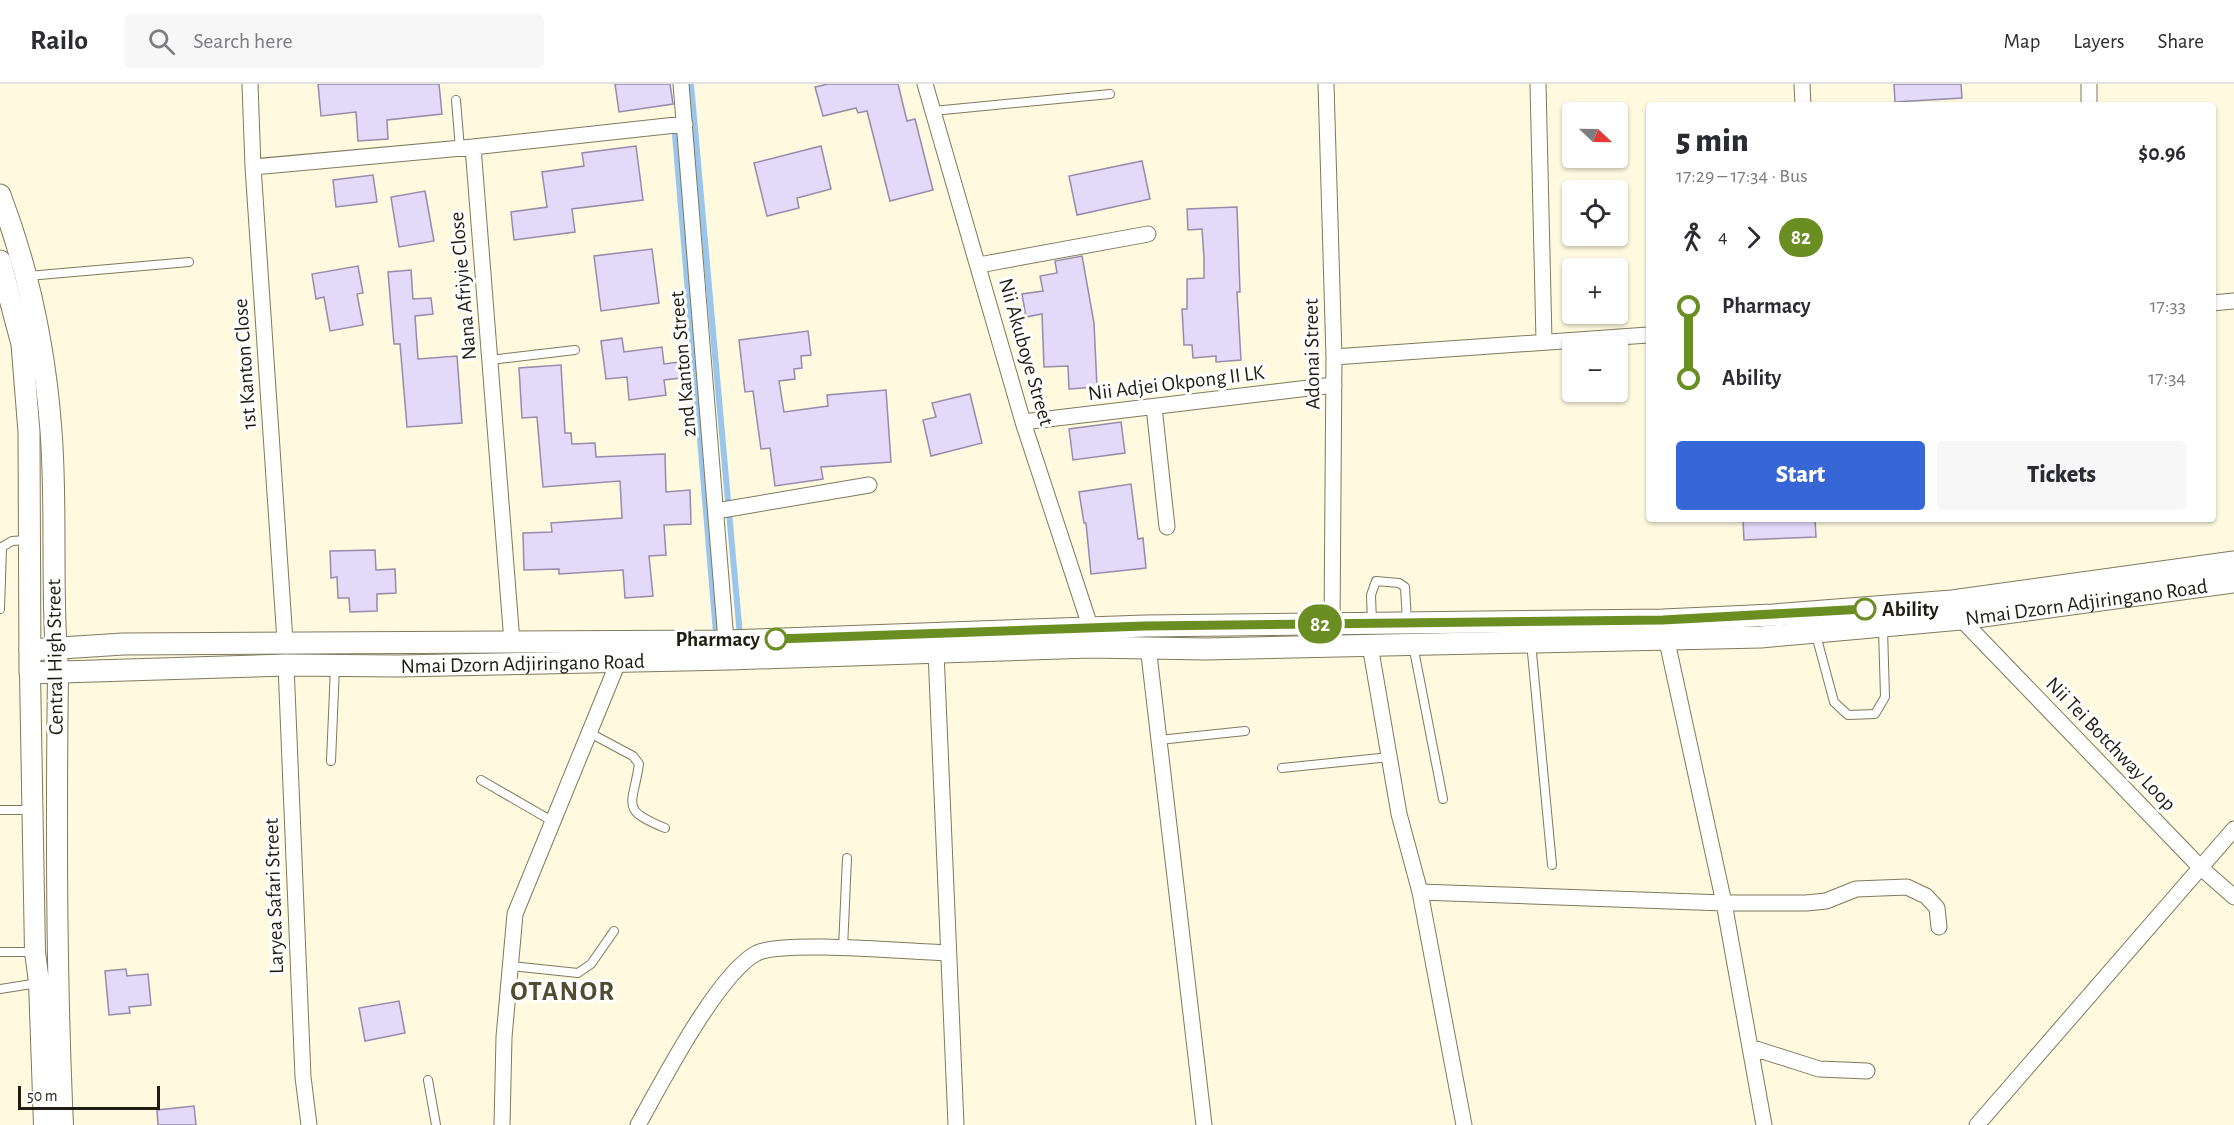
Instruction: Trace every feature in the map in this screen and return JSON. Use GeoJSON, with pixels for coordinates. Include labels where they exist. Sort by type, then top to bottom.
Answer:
{"type":"FeatureCollection","features":[{"type":"Feature","properties":{"kind":"main road","name":"Central High Street"},"geometry":{"type":"LineString","coordinates":[[0,195],[26,276],[43,344],[52,433],[58,673]]}},
{"type":"Feature","properties":{"kind":"main road","name":"Central High Street"},"geometry":{"type":"LineString","coordinates":[[1,266],[22,344],[29,432],[30,673]]}},
{"type":"Feature","properties":{"kind":"main road","name":"Nmai Dzorn Adjiringano Road"},"geometry":{"type":"LineString","coordinates":[[30,650],[123,644],[285,641],[726,641],[1205,626],[1663,620],[1868,609],[2228,573]]}},
{"type":"Feature","properties":{"kind":"main road","name":"Nmai Dzorn Adjiringano Road"},"geometry":{"type":"LineString","coordinates":[[30,673],[286,665],[619,660],[1148,646],[1206,649],[1761,637],[1961,619],[2228,573]]}},
{"type":"Feature","properties":{"kind":"main road"},"geometry":{"type":"LineString","coordinates":[[1205,626],[1206,649]]}},
{"type":"Feature","properties":{"kind":"street","name":"1st Kanton Close"},"geometry":{"type":"LineString","coordinates":[[250,84],[253,167],[285,641]]}},
{"type":"Feature","properties":{"kind":"street","name":"2nd Kanton Street"},"geometry":{"type":"LineString","coordinates":[[681,84],[726,641]]}},
{"type":"Feature","properties":{"kind":"street","name":"Nii Akuboye Street"},"geometry":{"type":"LineString","coordinates":[[925,84],[1023,422],[1091,629]]}},
{"type":"Feature","properties":{"kind":"street","name":"Adonai Street"},"geometry":{"type":"LineString","coordinates":[[1326,84],[1334,357],[1332,624]]}},
{"type":"Feature","properties":{"kind":"street"},"geometry":{"type":"LineString","coordinates":[[1538,84],[1544,340]]}},
{"type":"Feature","properties":{"kind":"street"},"geometry":{"type":"LineString","coordinates":[[1802,84],[1803,102]]}},
{"type":"Feature","properties":{"kind":"street"},"geometry":{"type":"LineString","coordinates":[[2089,84],[2089,102]]}},
{"type":"Feature","properties":{"kind":"street"},"geometry":{"type":"LineString","coordinates":[[253,167],[466,148],[685,124]]}},
{"type":"Feature","properties":{"kind":"street","name":"Nana Afriyie Close"},"geometry":{"type":"LineString","coordinates":[[466,148],[490,360],[512,642]]}},
{"type":"Feature","properties":{"kind":"street"},"geometry":{"type":"LineString","coordinates":[[979,265],[1148,234]]}},
{"type":"Feature","properties":{"kind":"street"},"geometry":{"type":"LineString","coordinates":[[2216,303],[2234,301]]}},
{"type":"Feature","properties":{"kind":"street"},"geometry":{"type":"LineString","coordinates":[[1334,357],[1544,340],[1646,335]]}},
{"type":"Feature","properties":{"kind":"street","name":"Nii Adjei Okpong II LK"},"geometry":{"type":"LineString","coordinates":[[1023,422],[1334,386]]}},
{"type":"Feature","properties":{"kind":"street"},"geometry":{"type":"LineString","coordinates":[[1155,407],[1167,527]]}},
{"type":"Feature","properties":{"kind":"street"},"geometry":{"type":"LineString","coordinates":[[716,511],[869,485]]}},
{"type":"Feature","properties":{"kind":"street","name":"Nii Tei Botchway Loop"},"geometry":{"type":"LineString","coordinates":[[1961,619],[2200,867],[2234,897]]}},
{"type":"Feature","properties":{"kind":"street"},"geometry":{"type":"LineString","coordinates":[[1666,638],[1724,903],[1764,1125]]}},
{"type":"Feature","properties":{"kind":"street"},"geometry":{"type":"LineString","coordinates":[[1370,645],[1399,814],[1420,892],[1464,1125]]}},
{"type":"Feature","properties":{"kind":"street"},"geometry":{"type":"LineString","coordinates":[[1148,646],[1204,1125]]}},
{"type":"Feature","properties":{"kind":"street"},"geometry":{"type":"LineString","coordinates":[[936,652],[956,1125]]}},
{"type":"Feature","properties":{"kind":"street"},"geometry":{"type":"LineString","coordinates":[[502,1125],[504,1037],[515,914],[619,660]]}},
{"type":"Feature","properties":{"kind":"street","name":"Laryea Safari Street"},"geometry":{"type":"LineString","coordinates":[[286,665],[303,1077],[309,1125]]}},
{"type":"Feature","properties":{"kind":"street","name":"Central High Street"},"geometry":{"type":"LineString","coordinates":[[30,673],[35,952],[39,982],[44,1125]]}},
{"type":"Feature","properties":{"kind":"street","name":"Central High Street"},"geometry":{"type":"LineString","coordinates":[[58,673],[55,768],[57,975],[63,1125]]}},
{"type":"Feature","properties":{"kind":"street"},"geometry":{"type":"LineString","coordinates":[[1977,1125],[2234,829]]}},
{"type":"Feature","properties":{"kind":"street"},"geometry":{"type":"LineString","coordinates":[[1420,892],[1724,903],[1806,903],[1826,901],[1856,889],[1907,887],[1926,896],[1937,908],[1939,927]]}},
{"type":"Feature","properties":{"kind":"street"},"geometry":{"type":"LineString","coordinates":[[638,1125],[680,1050],[727,981],[756,954],[791,948],[948,953]]}},
{"type":"Feature","properties":{"kind":"street"},"geometry":{"type":"LineString","coordinates":[[1750,1047],[1819,1069],[1867,1071]]}},
{"type":"Feature","properties":{"kind":"lane"},"geometry":{"type":"LineString","coordinates":[[933,111],[1110,94]]}},
{"type":"Feature","properties":{"kind":"lane"},"geometry":{"type":"LineString","coordinates":[[456,100],[466,148]]}},
{"type":"Feature","properties":{"kind":"lane"},"geometry":{"type":"LineString","coordinates":[[26,276],[189,262]]}},
{"type":"Feature","properties":{"kind":"lane"},"geometry":{"type":"LineString","coordinates":[[490,360],[575,350]]}},
{"type":"Feature","properties":{"kind":"lane"},"geometry":{"type":"LineString","coordinates":[[0,609],[2,547],[12,541],[28,540]]}},
{"type":"Feature","properties":{"kind":"lane"},"geometry":{"type":"LineString","coordinates":[[1372,623],[1372,588],[1376,581],[1389,581],[1405,587],[1407,623]]}},
{"type":"Feature","properties":{"kind":"lane"},"geometry":{"type":"LineString","coordinates":[[1815,633],[1834,702],[1848,715],[1875,714],[1885,698],[1883,627]]}},
{"type":"Feature","properties":{"kind":"lane"},"geometry":{"type":"LineString","coordinates":[[1531,641],[1552,865]]}},
{"type":"Feature","properties":{"kind":"lane"},"geometry":{"type":"LineString","coordinates":[[1413,643],[1443,799]]}},
{"type":"Feature","properties":{"kind":"lane"},"geometry":{"type":"LineString","coordinates":[[331,761],[335,665]]}},
{"type":"Feature","properties":{"kind":"lane"},"geometry":{"type":"LineString","coordinates":[[1159,740],[1245,731]]}},
{"type":"Feature","properties":{"kind":"lane"},"geometry":{"type":"LineString","coordinates":[[588,732],[633,756],[639,764],[630,802],[633,810],[641,818],[665,828]]}},
{"type":"Feature","properties":{"kind":"lane"},"geometry":{"type":"LineString","coordinates":[[1282,768],[1390,757]]}},
{"type":"Feature","properties":{"kind":"lane"},"geometry":{"type":"LineString","coordinates":[[481,780],[552,821]]}},
{"type":"Feature","properties":{"kind":"lane"},"geometry":{"type":"LineString","coordinates":[[0,810],[32,810]]}},
{"type":"Feature","properties":{"kind":"lane"},"geometry":{"type":"LineString","coordinates":[[843,949],[847,858]]}},
{"type":"Feature","properties":{"kind":"lane"},"geometry":{"type":"LineString","coordinates":[[511,966],[578,973],[591,964],[614,931]]}},
{"type":"Feature","properties":{"kind":"lane"},"geometry":{"type":"LineString","coordinates":[[0,952],[35,952]]}},
{"type":"Feature","properties":{"kind":"lane"},"geometry":{"type":"LineString","coordinates":[[0,989],[39,982]]}},
{"type":"Feature","properties":{"kind":"lane"},"geometry":{"type":"LineString","coordinates":[[429,1080],[436,1125]]}},
{"type":"Feature","properties":{"kind":"building"},"geometry":{"type":"Polygon","coordinates":[[[318,84],[439,84],[442,114],[387,120],[388,139],[358,141],[356,112],[321,116],[318,84]]]}},
{"type":"Feature","properties":{"kind":"building"},"geometry":{"type":"Polygon","coordinates":[[[615,84],[670,84],[673,104],[619,112],[615,84]]]}},
{"type":"Feature","properties":{"kind":"building"},"geometry":{"type":"Polygon","coordinates":[[[828,84],[898,84],[907,121],[915,119],[933,190],[890,201],[867,111],[858,113],[856,108],[823,116],[815,87],[828,84]]]}},
{"type":"Feature","properties":{"kind":"building"},"geometry":{"type":"Polygon","coordinates":[[[1894,84],[1961,84],[1962,98],[1895,102],[1894,84]]]}},
{"type":"Feature","properties":{"kind":"building"},"geometry":{"type":"Polygon","coordinates":[[[636,146],[643,200],[572,209],[575,232],[514,240],[511,212],[547,207],[542,172],[584,166],[582,153],[636,146]]]}},
{"type":"Feature","properties":{"kind":"building"},"geometry":{"type":"Polygon","coordinates":[[[821,146],[831,189],[797,198],[799,208],[767,216],[754,163],[821,146]]]}},
{"type":"Feature","properties":{"kind":"building"},"geometry":{"type":"Polygon","coordinates":[[[1142,161],[1150,199],[1077,215],[1069,176],[1142,161]]]}},
{"type":"Feature","properties":{"kind":"building"},"geometry":{"type":"Polygon","coordinates":[[[373,175],[377,202],[336,207],[333,180],[373,175]]]}},
{"type":"Feature","properties":{"kind":"building"},"geometry":{"type":"Polygon","coordinates":[[[425,191],[434,241],[399,247],[391,197],[425,191]]]}},
{"type":"Feature","properties":{"kind":"building"},"geometry":{"type":"Polygon","coordinates":[[[1237,207],[1240,292],[1237,292],[1241,360],[1216,362],[1216,356],[1193,358],[1192,345],[1184,345],[1182,309],[1187,309],[1187,279],[1204,278],[1204,258],[1202,229],[1188,230],[1187,209],[1237,207]]]}},
{"type":"Feature","properties":{"kind":"building"},"geometry":{"type":"Polygon","coordinates":[[[652,249],[659,303],[601,311],[594,256],[652,249]]]}},
{"type":"Feature","properties":{"kind":"building"},"geometry":{"type":"Polygon","coordinates":[[[1082,256],[1094,323],[1097,387],[1069,389],[1068,366],[1044,367],[1042,314],[1026,317],[1022,294],[1043,291],[1040,276],[1057,273],[1055,261],[1082,256]]]}},
{"type":"Feature","properties":{"kind":"building"},"geometry":{"type":"Polygon","coordinates":[[[358,266],[363,293],[357,294],[363,325],[330,331],[324,297],[316,299],[312,274],[358,266]]]}},
{"type":"Feature","properties":{"kind":"building"},"geometry":{"type":"Polygon","coordinates":[[[411,270],[413,299],[431,298],[433,314],[415,316],[418,359],[457,356],[462,423],[407,427],[400,344],[394,344],[388,272],[411,270]]]}},
{"type":"Feature","properties":{"kind":"building"},"geometry":{"type":"Polygon","coordinates":[[[808,331],[811,355],[801,356],[802,368],[794,369],[795,379],[779,381],[784,412],[828,406],[827,395],[886,390],[891,462],[821,467],[823,479],[775,486],[770,448],[761,449],[753,391],[745,392],[739,340],[808,331]]]}},
{"type":"Feature","properties":{"kind":"building"},"geometry":{"type":"Polygon","coordinates":[[[622,338],[624,352],[662,347],[664,364],[679,362],[681,378],[664,380],[666,395],[629,400],[627,377],[606,379],[601,341],[622,338]]]}},
{"type":"Feature","properties":{"kind":"building"},"geometry":{"type":"Polygon","coordinates":[[[561,365],[565,433],[571,433],[572,444],[595,443],[596,457],[665,454],[666,492],[690,490],[691,524],[664,525],[666,555],[649,556],[653,596],[625,598],[623,570],[559,574],[559,569],[524,570],[523,533],[552,532],[551,523],[622,518],[620,481],[543,487],[537,417],[522,418],[519,368],[561,365]]]}},
{"type":"Feature","properties":{"kind":"building"},"geometry":{"type":"Polygon","coordinates":[[[970,394],[982,443],[931,456],[923,420],[936,417],[932,403],[970,394]]]}},
{"type":"Feature","properties":{"kind":"building"},"geometry":{"type":"Polygon","coordinates":[[[1121,422],[1125,453],[1073,460],[1069,429],[1121,422]]]}},
{"type":"Feature","properties":{"kind":"building"},"geometry":{"type":"Polygon","coordinates":[[[1131,484],[1138,539],[1143,538],[1146,568],[1091,574],[1086,523],[1084,523],[1079,492],[1131,484]]]}},
{"type":"Feature","properties":{"kind":"building"},"geometry":{"type":"Polygon","coordinates":[[[1743,522],[1815,522],[1816,537],[1744,540],[1743,522]]]}},
{"type":"Feature","properties":{"kind":"building"},"geometry":{"type":"Polygon","coordinates":[[[375,550],[376,570],[395,569],[396,593],[377,594],[377,611],[350,612],[349,598],[338,598],[337,577],[331,578],[330,551],[375,550]]]}},
{"type":"Feature","properties":{"kind":"building"},"geometry":{"type":"Polygon","coordinates":[[[126,969],[127,976],[148,974],[151,1005],[129,1007],[130,1013],[109,1015],[105,971],[126,969]]]}},
{"type":"Feature","properties":{"kind":"building"},"geometry":{"type":"Polygon","coordinates":[[[399,1001],[405,1033],[365,1041],[359,1008],[399,1001]]]}},
{"type":"Feature","properties":{"kind":"building"},"geometry":{"type":"Polygon","coordinates":[[[194,1106],[196,1125],[158,1125],[157,1110],[194,1106]]]}},
{"type":"Feature","properties":{"kind":"waterway"},"geometry":{"type":"LineString","coordinates":[[691,84],[740,636]]}},
{"type":"Feature","properties":{"kind":"waterway"},"geometry":{"type":"LineString","coordinates":[[675,134],[716,633]]}},
{"type":"Feature","properties":{"kind":"bus line","name":"82"},"geometry":{"type":"LineString","coordinates":[[776,639],[1145,626],[1663,620],[1865,609]]}},
{"type":"Feature","properties":{"kind":"place","name":"Ability"},"geometry":{"type":"Point","coordinates":[1865,609]}},
{"type":"Feature","properties":{"kind":"place","name":"Pharmacy"},"geometry":{"type":"Point","coordinates":[776,639]}},
{"type":"Feature","properties":{"kind":"district","name":"OTANOR"},"geometry":{"type":"Point","coordinates":[563,991]}}]}
